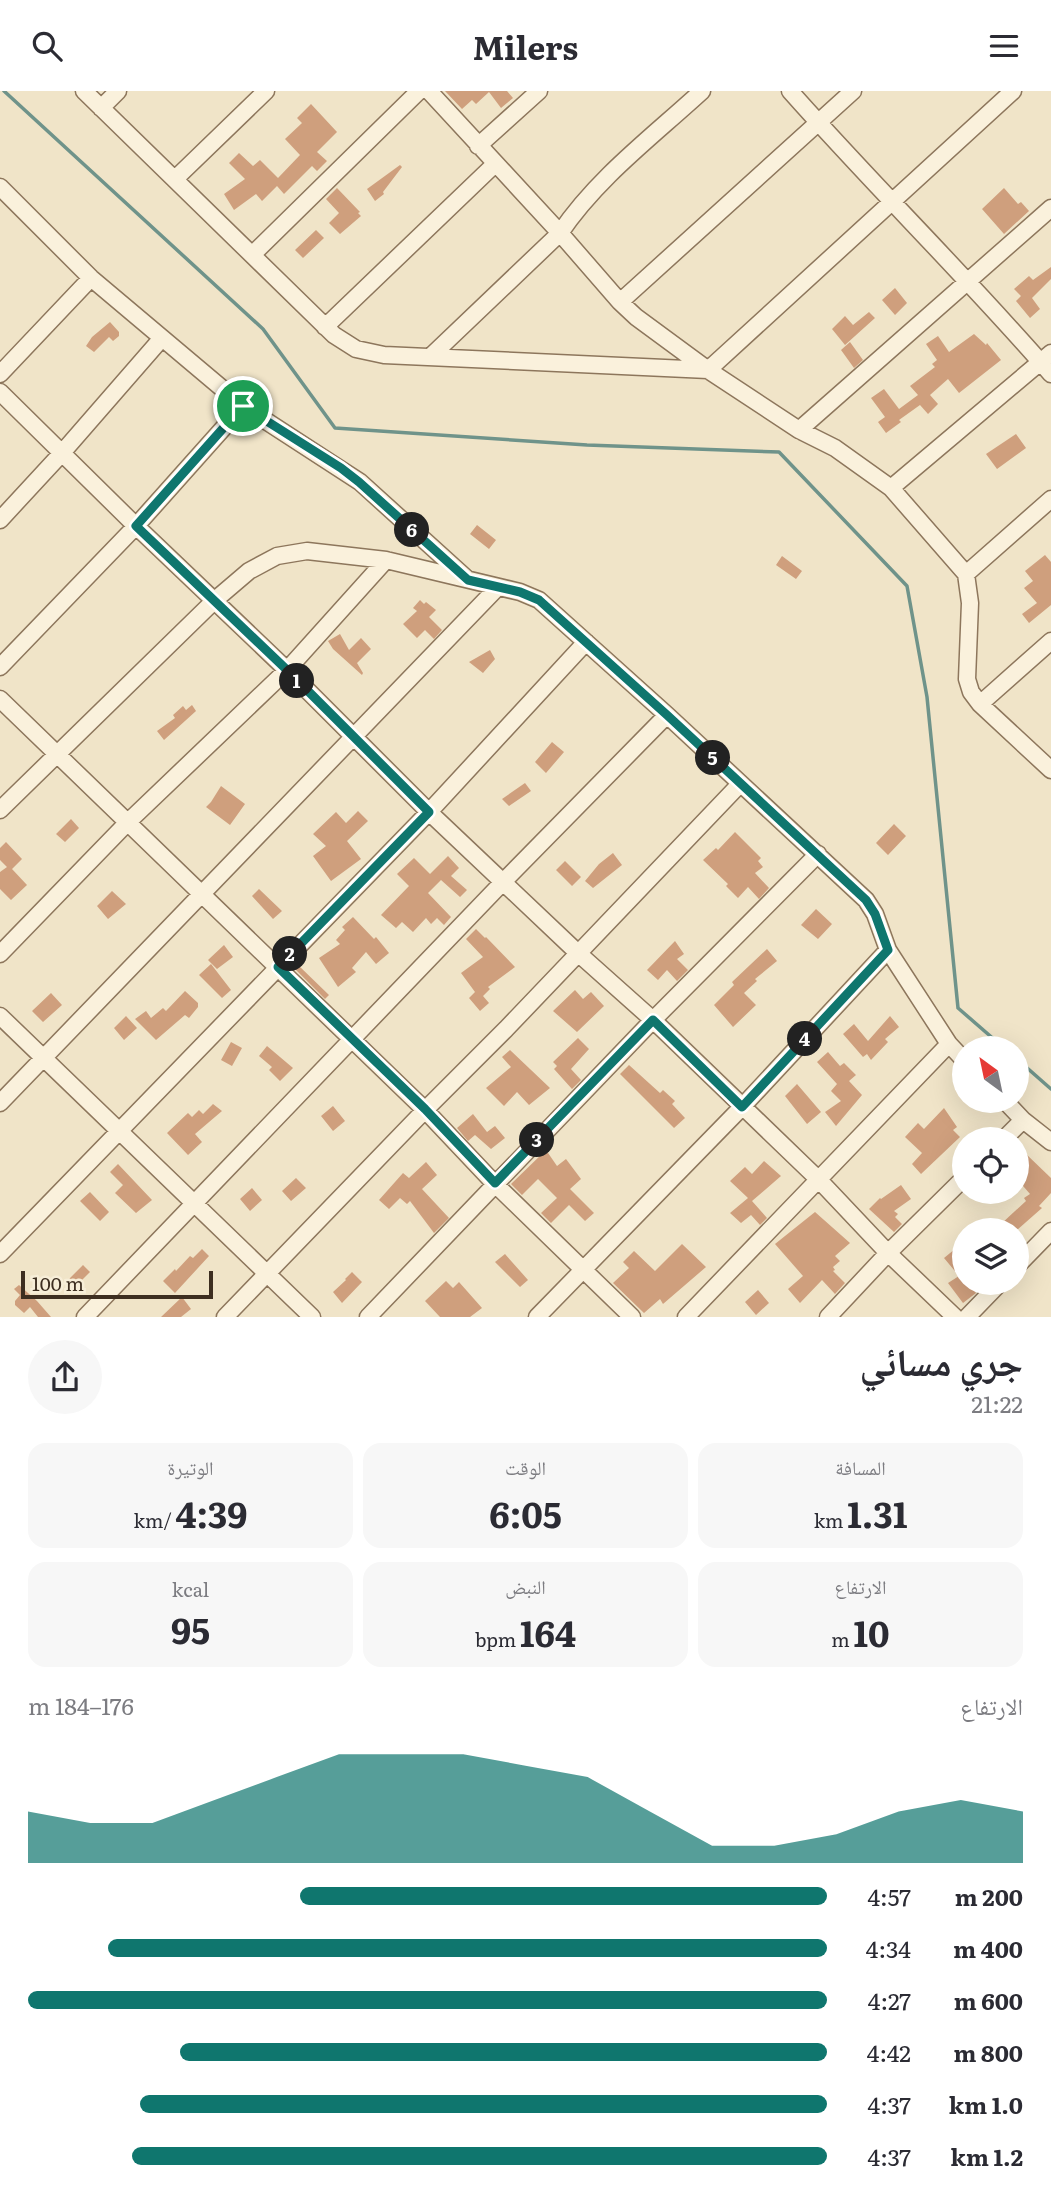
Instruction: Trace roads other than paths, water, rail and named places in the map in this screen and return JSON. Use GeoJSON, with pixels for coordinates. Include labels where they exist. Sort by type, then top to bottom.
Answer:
{"type":"FeatureCollection","features":[{"type":"Feature","properties":{"kind":"street"},"geometry":{"type":"LineString","coordinates":[[84,91],[325,327],[356,349],[384,355],[708,370],[1013,91]]}},
{"type":"Feature","properties":{"kind":"street"},"geometry":{"type":"LineString","coordinates":[[102,108],[118,91]]}},
{"type":"Feature","properties":{"kind":"street"},"geometry":{"type":"LineString","coordinates":[[175,179],[265,91]]}},
{"type":"Feature","properties":{"kind":"street"},"geometry":{"type":"LineString","coordinates":[[252,255],[419,91]]}},
{"type":"Feature","properties":{"kind":"street"},"geometry":{"type":"LineString","coordinates":[[429,91],[636,317],[708,370],[799,430],[835,448],[891,488],[966,574],[970,603],[967,679],[971,692],[980,704],[1051,770]]}},
{"type":"Feature","properties":{"kind":"street"},"geometry":{"type":"LineString","coordinates":[[478,146],[539,91]]}},
{"type":"Feature","properties":{"kind":"street"},"geometry":{"type":"LineString","coordinates":[[430,357],[560,233],[594,190],[702,91]]}},
{"type":"Feature","properties":{"kind":"street"},"geometry":{"type":"LineString","coordinates":[[790,91],[892,203],[1048,363],[891,488]]}},
{"type":"Feature","properties":{"kind":"street"},"geometry":{"type":"LineString","coordinates":[[620,302],[853,91]]}},
{"type":"Feature","properties":{"kind":"street"},"geometry":{"type":"LineString","coordinates":[[325,327],[495,164]]}},
{"type":"Feature","properties":{"kind":"street"},"geometry":{"type":"LineString","coordinates":[[0,187],[91,278],[162,338],[243,406],[359,482],[468,580]]}},
{"type":"Feature","properties":{"kind":"street"},"geometry":{"type":"LineString","coordinates":[[799,430],[1051,208]]}},
{"type":"Feature","properties":{"kind":"street"},"geometry":{"type":"LineString","coordinates":[[0,374],[91,278]]}},
{"type":"Feature","properties":{"kind":"street"},"geometry":{"type":"LineString","coordinates":[[0,520],[162,338]]}},
{"type":"Feature","properties":{"kind":"street"},"geometry":{"type":"LineString","coordinates":[[0,392],[502,883],[653,1020],[819,1180],[955,1317]]}},
{"type":"Feature","properties":{"kind":"street"},"geometry":{"type":"LineString","coordinates":[[0,667],[136,526],[243,406]]}},
{"type":"Feature","properties":{"kind":"street"},"geometry":{"type":"LineString","coordinates":[[966,574],[1051,499]]}},
{"type":"Feature","properties":{"kind":"street"},"geometry":{"type":"LineString","coordinates":[[0,810],[215,600],[249,571],[276,556],[307,551],[386,560],[520,592],[539,600],[866,900],[875,914],[888,950],[952,1047]]}},
{"type":"Feature","properties":{"kind":"street"},"geometry":{"type":"LineString","coordinates":[[0,954],[128,822],[287,670],[386,560]]}},
{"type":"Feature","properties":{"kind":"street"},"geometry":{"type":"LineString","coordinates":[[0,1103],[498,587]]}},
{"type":"Feature","properties":{"kind":"street"},"geometry":{"type":"LineString","coordinates":[[980,704],[1051,641]]}},
{"type":"Feature","properties":{"kind":"street"},"geometry":{"type":"LineString","coordinates":[[0,1254],[429,812],[586,642]]}},
{"type":"Feature","properties":{"kind":"street"},"geometry":{"type":"LineString","coordinates":[[0,699],[425,1109],[495,1183],[632,1317]]}},
{"type":"Feature","properties":{"kind":"street"},"geometry":{"type":"LineString","coordinates":[[85,1317],[667,715]]}},
{"type":"Feature","properties":{"kind":"street"},"geometry":{"type":"LineString","coordinates":[[225,1317],[579,954],[740,784]]}},
{"type":"Feature","properties":{"kind":"street"},"geometry":{"type":"LineString","coordinates":[[368,1317],[653,1020],[818,854]]}},
{"type":"Feature","properties":{"kind":"street"},"geometry":{"type":"LineString","coordinates":[[537,1317],[742,1107],[888,950]]}},
{"type":"Feature","properties":{"kind":"street"},"geometry":{"type":"LineString","coordinates":[[0,1016],[312,1317]]}},
{"type":"Feature","properties":{"kind":"street"},"geometry":{"type":"LineString","coordinates":[[686,1317],[949,1044]]}},
{"type":"Feature","properties":{"kind":"street"},"geometry":{"type":"LineString","coordinates":[[1016,1113],[1051,1142]]}},
{"type":"Feature","properties":{"kind":"street"},"geometry":{"type":"LineString","coordinates":[[1016,1127],[1023,1120]]}},
{"type":"Feature","properties":{"kind":"street"},"geometry":{"type":"LineString","coordinates":[[828,1317],[888,1252],[952,1190]]}},
{"type":"Feature","properties":{"kind":"street"},"geometry":{"type":"LineString","coordinates":[[1029,1254],[1051,1231]]}},
{"type":"Feature","properties":{"kind":"street"},"geometry":{"type":"LineString","coordinates":[[967,1317],[988,1295]]}},
{"type":"Feature","properties":{"kind":"waterway"},"geometry":{"type":"LineString","coordinates":[[4,91],[263,329],[335,428],[587,445],[779,452],[907,586],[927,697],[958,1008],[990,1036]]}},
{"type":"Feature","properties":{"kind":"waterway"},"geometry":{"type":"LineString","coordinates":[[1029,1070],[1051,1089]]}}]}
